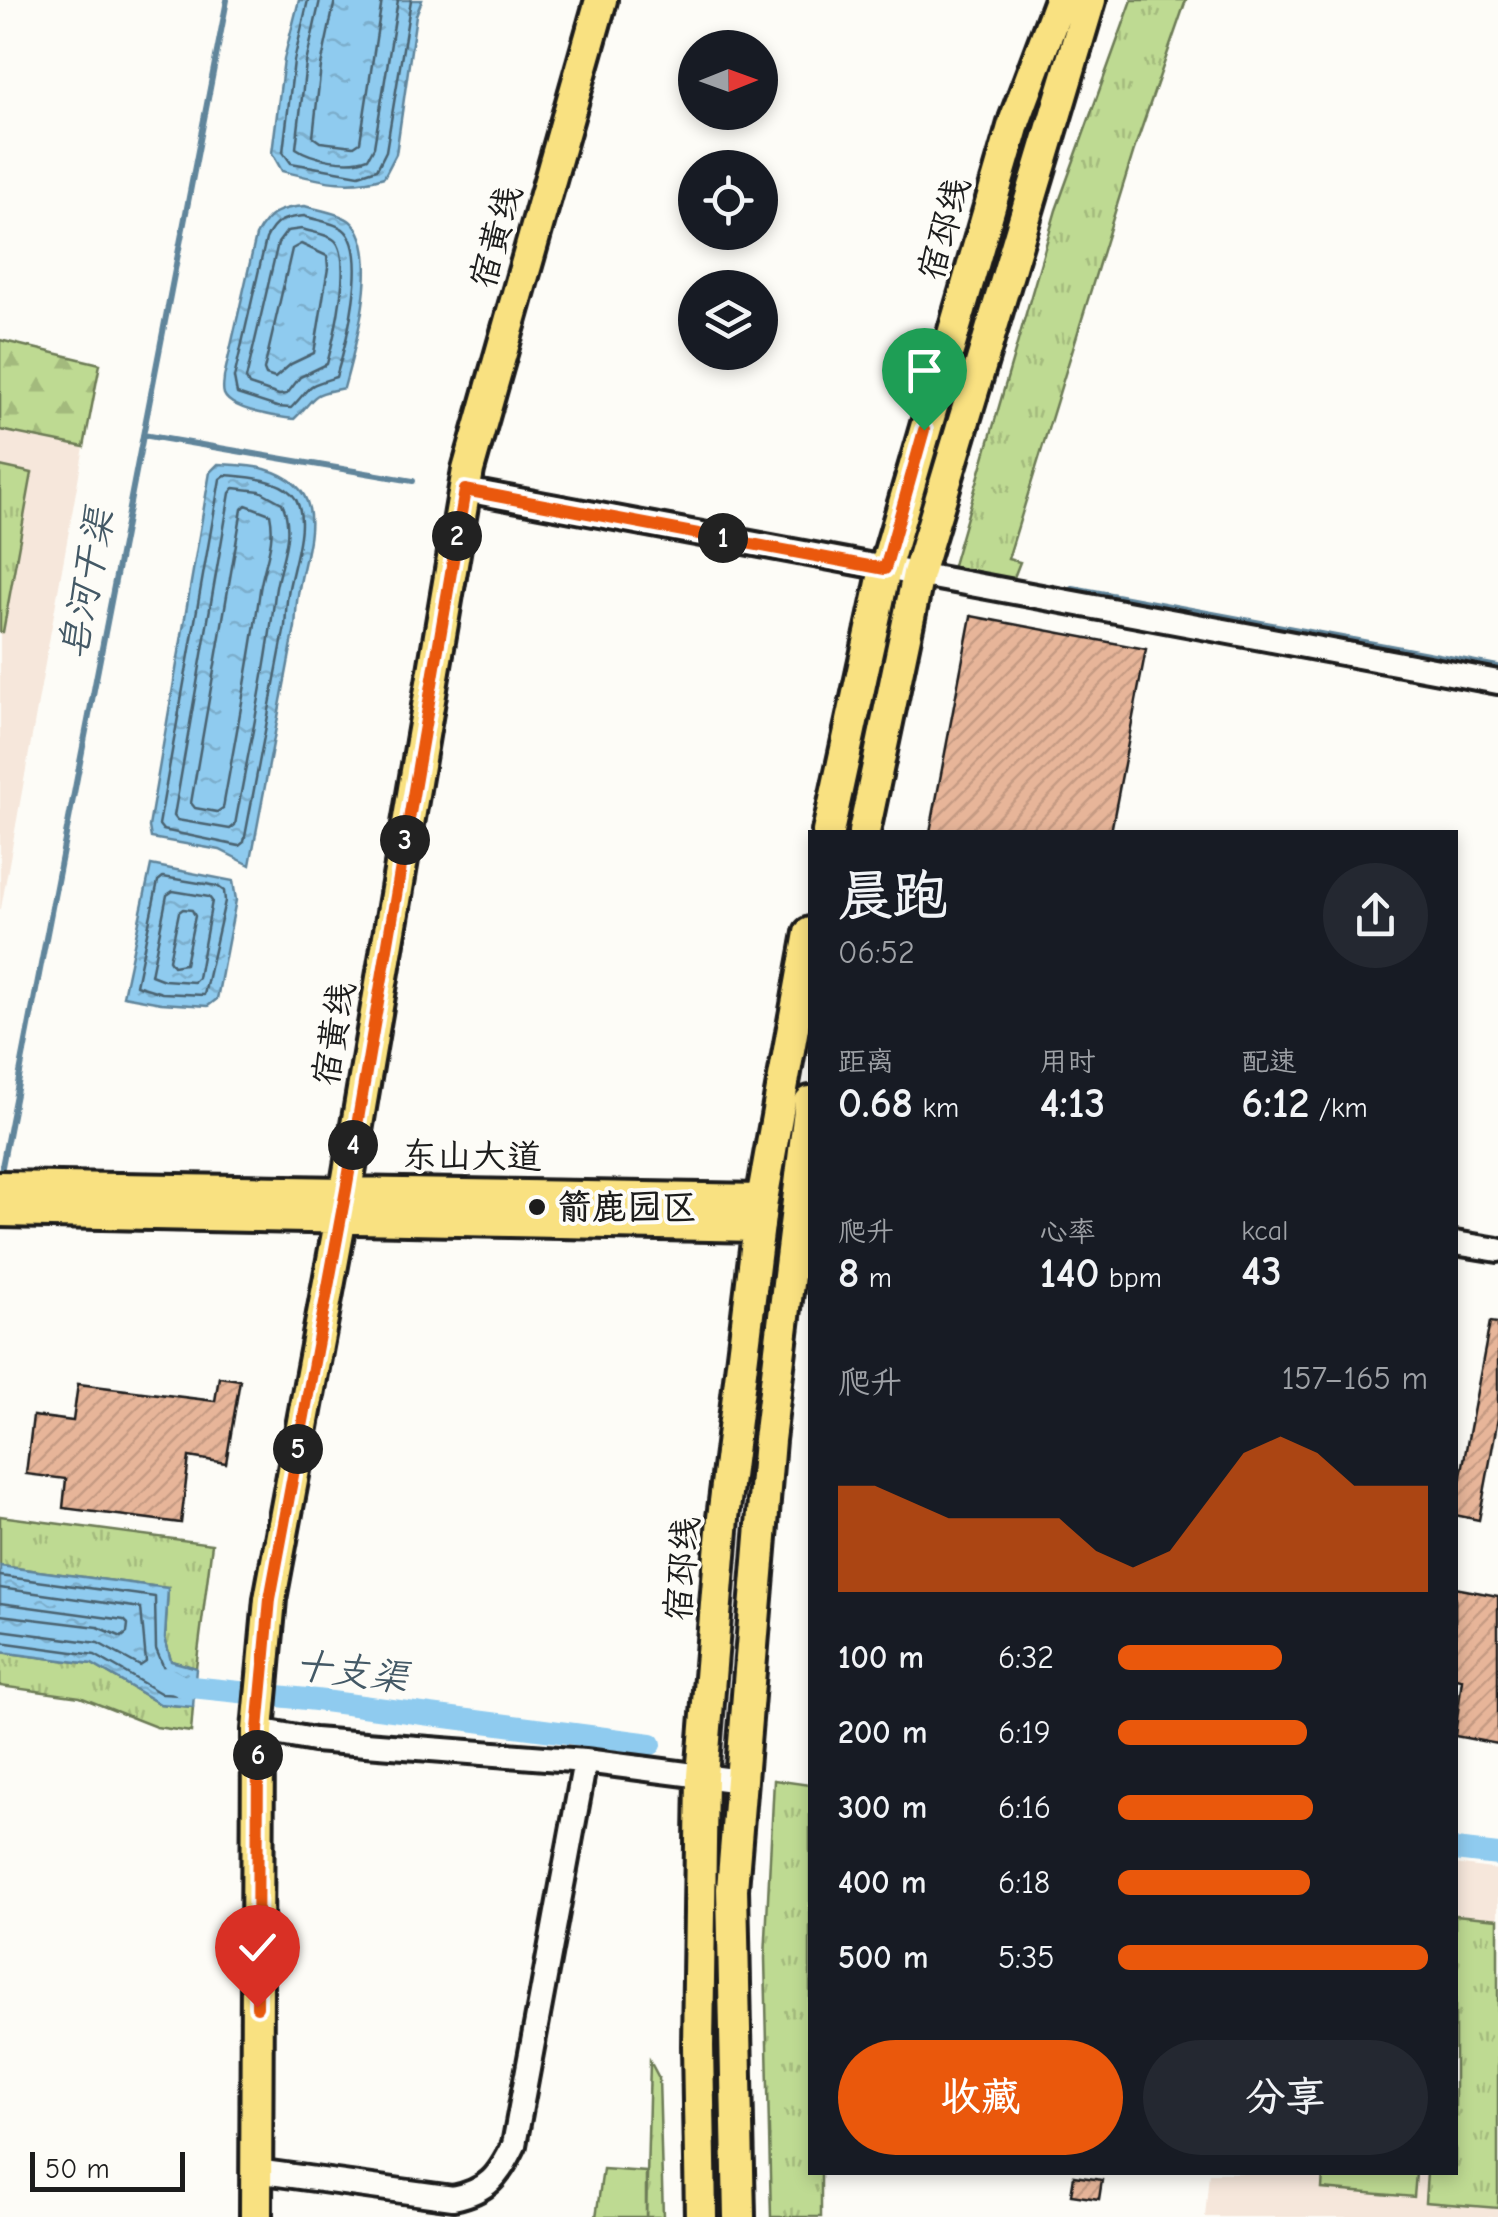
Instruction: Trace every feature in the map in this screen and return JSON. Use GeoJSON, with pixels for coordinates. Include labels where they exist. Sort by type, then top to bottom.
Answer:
{"type":"FeatureCollection","features":[{"type":"Feature","properties":{"kind":"main road","name":"宿黄线"},"geometry":{"type":"LineString","coordinates":[[256,2217],[259,1724],[270,1599],[343,1203],[465,490],[601,0]]}},
{"type":"Feature","properties":{"kind":"main road","name":"宿邳线"},"geometry":{"type":"LineString","coordinates":[[828,830],[885,569],[1015,120],[1060,0]]}},
{"type":"Feature","properties":{"kind":"main road"},"geometry":{"type":"LineString","coordinates":[[864,830],[918,574],[1090,0]]}},
{"type":"Feature","properties":{"kind":"main road","name":"宿邳线"},"geometry":{"type":"LineString","coordinates":[[701,2217],[698,2046],[702,1776],[723,1518],[761,1213],[808,944]]}},
{"type":"Feature","properties":{"kind":"main road"},"geometry":{"type":"LineString","coordinates":[[739,2217],[732,1889],[768,1440],[808,1118]]}},
{"type":"Feature","properties":{"kind":"main road","name":"东山大道"},"geometry":{"type":"LineString","coordinates":[[3,1199],[761,1213]]}},
{"type":"Feature","properties":{"kind":"street"},"geometry":{"type":"LineString","coordinates":[[465,490],[1498,682]]}},
{"type":"Feature","properties":{"kind":"street"},"geometry":{"type":"LineString","coordinates":[[1458,1243],[1498,1250]]}},
{"type":"Feature","properties":{"kind":"street"},"geometry":{"type":"LineString","coordinates":[[259,1724],[314,1740],[585,1761],[740,1782]]}},
{"type":"Feature","properties":{"kind":"street"},"geometry":{"type":"LineString","coordinates":[[256,2171],[453,2198],[482,2190],[496,2179],[514,2145],[585,1761]]}},
{"type":"Feature","properties":{"kind":"shaded area"},"geometry":{"type":"Polygon","coordinates":[[[0,430],[84,447],[0,914],[0,430]]]}},
{"type":"Feature","properties":{"kind":"shaded area"},"geometry":{"type":"Polygon","coordinates":[[[1458,1864],[1498,1870],[1498,2217],[1205,2217],[1209,2175],[1458,2175],[1458,1864]]]}},
{"type":"Feature","properties":{"kind":"green space"},"geometry":{"type":"Polygon","coordinates":[[[1132,0],[1186,0],[1134,150],[1008,559],[1020,562],[1011,585],[951,572],[1056,210],[1132,0]]]}},
{"type":"Feature","properties":{"kind":"green space"},"geometry":{"type":"Polygon","coordinates":[[[0,340],[100,364],[84,447],[0,430],[0,340]]]}},
{"type":"Feature","properties":{"kind":"green space"},"geometry":{"type":"Polygon","coordinates":[[[0,466],[32,473],[3,632],[0,632],[0,466]]]}},
{"type":"Feature","properties":{"kind":"green space"},"geometry":{"type":"Polygon","coordinates":[[[0,1516],[212,1544],[196,1668],[171,1661],[165,1638],[168,1588],[0,1566],[0,1516]]]}},
{"type":"Feature","properties":{"kind":"green space"},"geometry":{"type":"Polygon","coordinates":[[[0,1652],[92,1664],[160,1704],[193,1707],[191,1732],[156,1727],[80,1697],[0,1686],[0,1652]]]}},
{"type":"Feature","properties":{"kind":"green space"},"geometry":{"type":"Polygon","coordinates":[[[774,1780],[808,1785],[808,2175],[821,2175],[821,2217],[771,2217],[765,1958],[774,1780]]]}},
{"type":"Feature","properties":{"kind":"green space"},"geometry":{"type":"Polygon","coordinates":[[[1458,1915],[1498,1919],[1498,2208],[1425,2202],[1427,2175],[1458,2175],[1458,1915]]]}},
{"type":"Feature","properties":{"kind":"green space"},"geometry":{"type":"Polygon","coordinates":[[[650,2061],[659,2078],[663,2217],[646,2217],[650,2061]]]}},
{"type":"Feature","properties":{"kind":"green space"},"geometry":{"type":"Polygon","coordinates":[[[603,2169],[646,2172],[646,2217],[596,2217],[603,2169]]]}},
{"type":"Feature","properties":{"kind":"green space"},"geometry":{"type":"Polygon","coordinates":[[[1323,2175],[1416,2175],[1414,2197],[1322,2189],[1323,2175]]]}},
{"type":"Feature","properties":{"kind":"water"},"geometry":{"type":"Polygon","coordinates":[[[299,0],[422,0],[416,15],[396,154],[384,177],[345,183],[308,177],[282,171],[272,153],[284,59],[299,0]]]}},
{"type":"Feature","properties":{"kind":"water"},"geometry":{"type":"Polygon","coordinates":[[[305,206],[350,221],[360,234],[366,276],[344,388],[318,395],[294,419],[235,404],[228,400],[223,388],[256,236],[265,221],[276,213],[305,206]]]}},
{"type":"Feature","properties":{"kind":"water"},"geometry":{"type":"Polygon","coordinates":[[[218,464],[265,469],[287,478],[301,490],[310,521],[295,627],[250,865],[220,850],[151,838],[149,827],[210,472],[218,464]]]}},
{"type":"Feature","properties":{"kind":"water"},"geometry":{"type":"Polygon","coordinates":[[[151,865],[233,881],[236,900],[217,999],[208,1006],[123,996],[151,865]]]}},
{"type":"Feature","properties":{"kind":"water"},"geometry":{"type":"Polygon","coordinates":[[[0,1566],[168,1588],[165,1638],[171,1661],[196,1668],[193,1707],[160,1704],[92,1664],[0,1652],[0,1566]]]}},
{"type":"Feature","properties":{"kind":"building"},"geometry":{"type":"Polygon","coordinates":[[[971,616],[1146,649],[1111,830],[930,830],[971,616]]]}},
{"type":"Feature","properties":{"kind":"building"},"geometry":{"type":"Polygon","coordinates":[[[1490,1322],[1498,1323],[1498,1418],[1479,1520],[1458,1516],[1458,1492],[1490,1322]]]}},
{"type":"Feature","properties":{"kind":"building"},"geometry":{"type":"Polygon","coordinates":[[[219,1377],[240,1380],[226,1463],[189,1457],[181,1523],[63,1508],[66,1479],[26,1474],[33,1416],[73,1421],[78,1384],[215,1401],[219,1377]]]}},
{"type":"Feature","properties":{"kind":"building"},"geometry":{"type":"Polygon","coordinates":[[[1458,1589],[1498,1596],[1498,1744],[1458,1737],[1462,1679],[1458,1678],[1458,1589]]]}},
{"type":"Feature","properties":{"kind":"building"},"geometry":{"type":"Polygon","coordinates":[[[1074,2176],[1102,2180],[1099,2199],[1071,2195],[1074,2176]]]}},
{"type":"Feature","properties":{"kind":"waterway","name":"皂河干渠"},"geometry":{"type":"LineString","coordinates":[[0,1177],[227,0]]}},
{"type":"Feature","properties":{"kind":"waterway"},"geometry":{"type":"LineString","coordinates":[[143,435],[413,481]]}},
{"type":"Feature","properties":{"kind":"waterway"},"geometry":{"type":"LineString","coordinates":[[1073,588],[1498,667]]}},
{"type":"Feature","properties":{"kind":"waterway","name":"十支渠"},"geometry":{"type":"LineString","coordinates":[[166,1678],[182,1686],[651,1744]]}},
{"type":"Feature","properties":{"kind":"waterway","name":"十支渠"},"geometry":{"type":"LineString","coordinates":[[1458,1850],[1498,1855]]}},
{"type":"Feature","properties":{"kind":"place","name":"箭鹿园区"},"geometry":{"type":"Point","coordinates":[537,1207]}},
{"type":"Feature","properties":{"kind":"route"},"geometry":{"type":"LineString","coordinates":[[257,2007],[258,1730],[270,1599],[346,1190],[465,490],[885,569],[924,430]]}}]}
